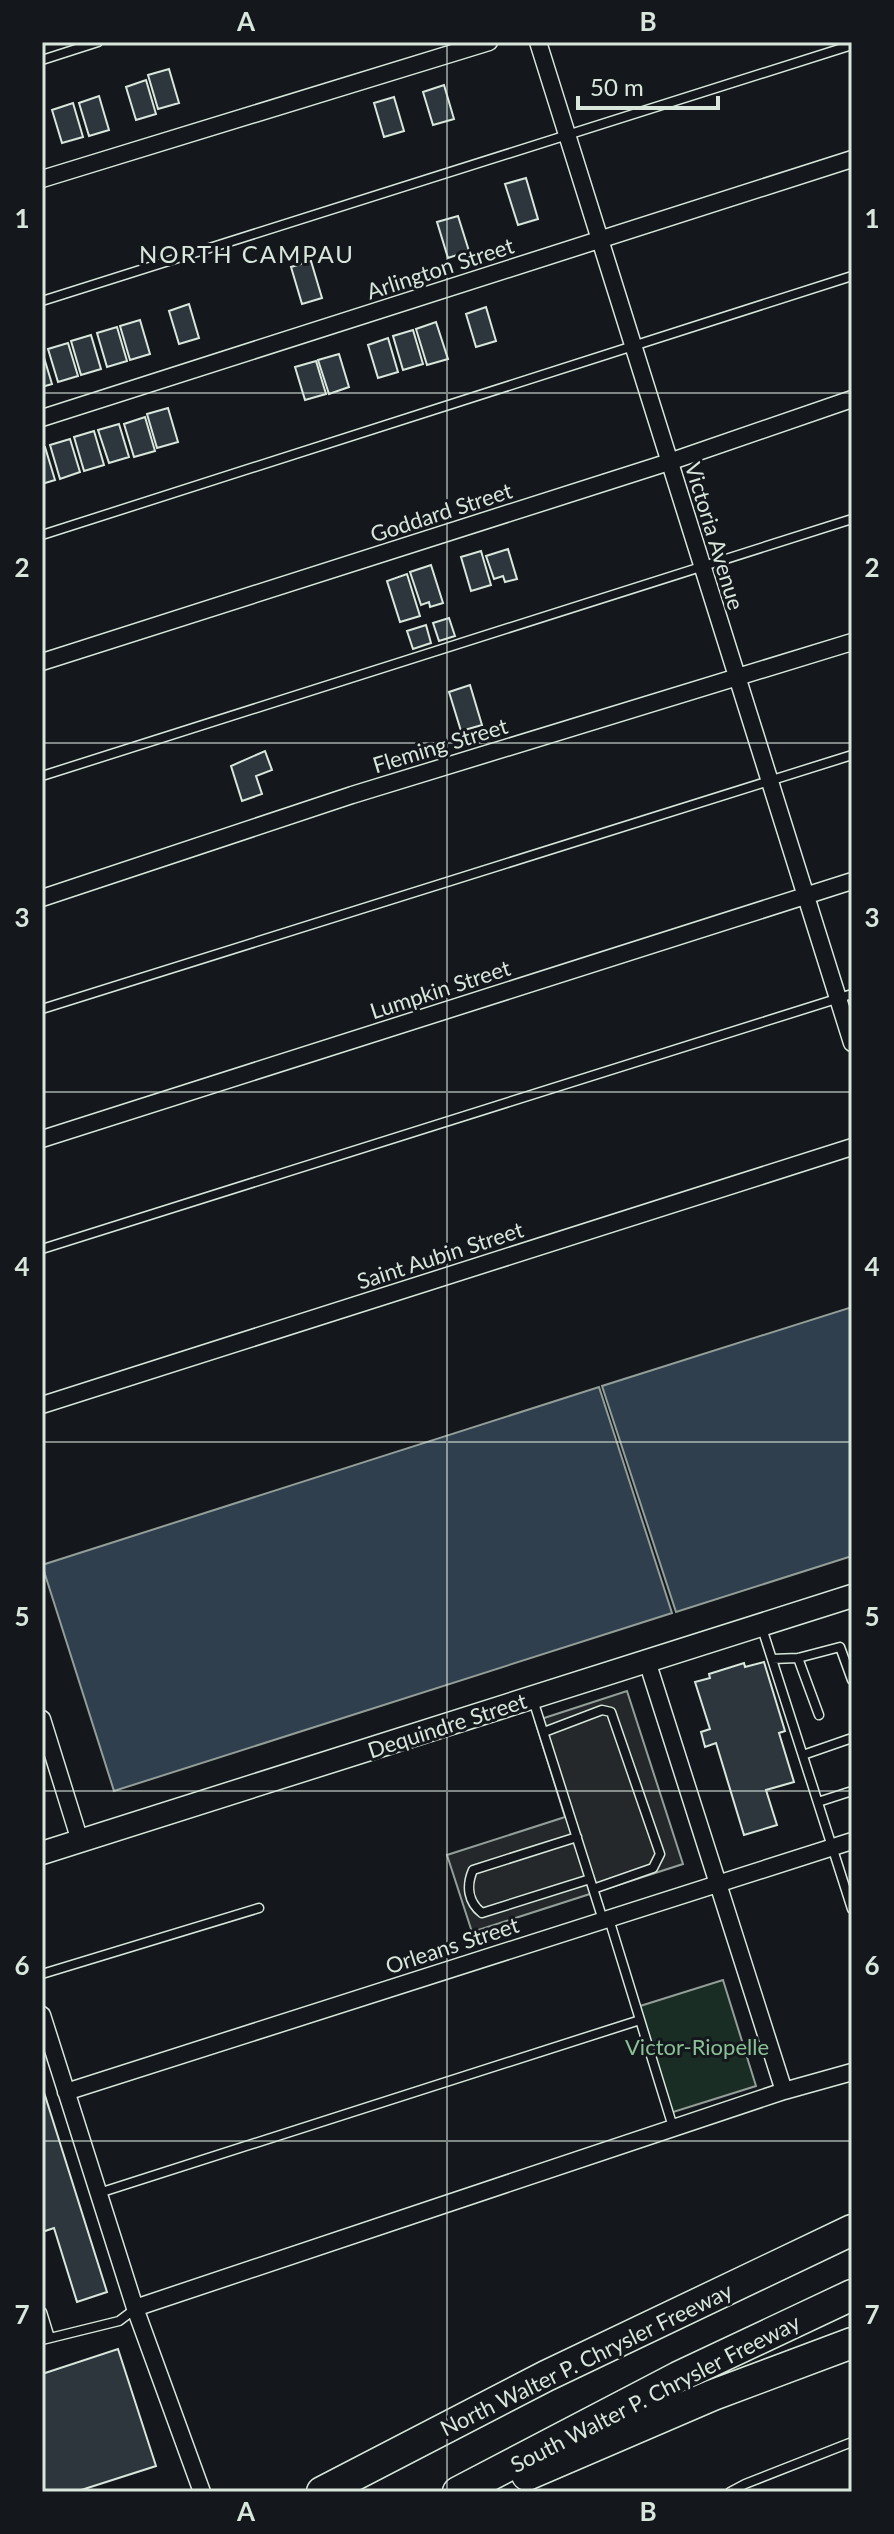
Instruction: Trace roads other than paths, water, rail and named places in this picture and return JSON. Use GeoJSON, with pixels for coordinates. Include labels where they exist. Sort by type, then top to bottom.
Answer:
{"type":"FeatureCollection","features":[{"type":"Feature","properties":{"kind":"highway","name":"North Walter P. Chrysler Freeway"},"geometry":{"type":"LineString","coordinates":[[322,2492],[546,2376],[839,2235],[852,2220]]}},
{"type":"Feature","properties":{"kind":"highway","name":"South Walter P. Chrysler Freeway"},"geometry":{"type":"LineString","coordinates":[[458,2492],[678,2377],[852,2295]]}},
{"type":"Feature","properties":{"kind":"highway"},"geometry":{"type":"LineString","coordinates":[[484,2492],[573,2457],[713,2395],[852,2343]]}},
{"type":"Feature","properties":{"kind":"street"},"geometry":{"type":"LineString","coordinates":[[42,179],[489,42]]}},
{"type":"Feature","properties":{"kind":"street","name":"Victoria Avenue"},"geometry":{"type":"LineString","coordinates":[[538,42],[806,896],[845,996],[852,1043]]}},
{"type":"Feature","properties":{"kind":"street","name":"Arlington Street"},"geometry":{"type":"LineString","coordinates":[[42,418],[852,159]]}},
{"type":"Feature","properties":{"kind":"street","name":"Goddard Street"},"geometry":{"type":"LineString","coordinates":[[42,662],[669,462],[852,399]]}},
{"type":"Feature","properties":{"kind":"street","name":"Fleming Street"},"geometry":{"type":"LineString","coordinates":[[42,898],[352,795],[852,642]]}},
{"type":"Feature","properties":{"kind":"street","name":"Lumpkin Street"},"geometry":{"type":"LineString","coordinates":[[42,1139],[852,881]]}},
{"type":"Feature","properties":{"kind":"street","name":"Saint Aubin Street"},"geometry":{"type":"LineString","coordinates":[[42,1405],[852,1147]]}},
{"type":"Feature","properties":{"kind":"street","name":"Dequindre Street"},"geometry":{"type":"LineString","coordinates":[[42,1853],[852,1596]]}},
{"type":"Feature","properties":{"kind":"street"},"geometry":{"type":"LineString","coordinates":[[647,1661],[784,2091]]}},
{"type":"Feature","properties":{"kind":"street"},"geometry":{"type":"LineString","coordinates":[[42,1719],[80,1841]]}},
{"type":"Feature","properties":{"kind":"street","name":"Orleans Street"},"geometry":{"type":"LineString","coordinates":[[66,2092],[852,1841]]}},
{"type":"Feature","properties":{"kind":"street"},"geometry":{"type":"LineString","coordinates":[[42,2015],[135,2308],[202,2492]]}},
{"type":"Feature","properties":{"kind":"street"},"geometry":{"type":"LineString","coordinates":[[135,2308],[784,2091],[852,2072]]}},
{"type":"Feature","properties":{"kind":"lane"},"geometry":{"type":"LineString","coordinates":[[42,60],[98,42]]}},
{"type":"Feature","properties":{"kind":"lane"},"geometry":{"type":"LineString","coordinates":[[42,301],[852,45]]}},
{"type":"Feature","properties":{"kind":"lane"},"geometry":{"type":"LineString","coordinates":[[42,535],[852,276]]}},
{"type":"Feature","properties":{"kind":"lane"},"geometry":{"type":"LineString","coordinates":[[42,776],[852,519]]}},
{"type":"Feature","properties":{"kind":"lane"},"geometry":{"type":"LineString","coordinates":[[42,1009],[852,755]]}},
{"type":"Feature","properties":{"kind":"lane"},"geometry":{"type":"LineString","coordinates":[[42,1249],[845,996]]}},
{"type":"Feature","properties":{"kind":"lane"},"geometry":{"type":"LineString","coordinates":[[761,1625],[852,1909]]}},
{"type":"Feature","properties":{"kind":"lane"},"geometry":{"type":"LineString","coordinates":[[772,1659],[798,1658],[840,1647],[852,1680]]}},
{"type":"Feature","properties":{"kind":"lane"},"geometry":{"type":"LineString","coordinates":[[798,1658],[819,1715]]}},
{"type":"Feature","properties":{"kind":"lane"},"geometry":{"type":"LineString","coordinates":[[533,1697],[593,1889],[606,1919],[674,2128]]}},
{"type":"Feature","properties":{"kind":"lane"},"geometry":{"type":"LineString","coordinates":[[544,1732],[602,1710],[611,1712],[660,1854],[653,1868],[593,1889]]}},
{"type":"Feature","properties":{"kind":"lane"},"geometry":{"type":"LineString","coordinates":[[803,1755],[852,1738]]}},
{"type":"Feature","properties":{"kind":"lane"},"geometry":{"type":"LineString","coordinates":[[818,1802],[852,1791]]}},
{"type":"Feature","properties":{"kind":"lane"},"geometry":{"type":"LineString","coordinates":[[577,1837],[473,1870],[468,1886],[474,1907],[482,1913],[590,1879]]}},
{"type":"Feature","properties":{"kind":"lane"},"geometry":{"type":"LineString","coordinates":[[42,1974],[259,1908]]}},
{"type":"Feature","properties":{"kind":"lane"},"geometry":{"type":"LineString","coordinates":[[99,2193],[640,2020]]}},
{"type":"Feature","properties":{"kind":"lane"},"geometry":{"type":"LineString","coordinates":[[42,2312],[46,2339],[119,2321],[135,2308]]}},
{"type":"Feature","properties":{"kind":"lane"},"geometry":{"type":"LineString","coordinates":[[730,2492],[852,2442]]}},
{"type":"Feature","properties":{"kind":"water"},"geometry":{"type":"Polygon","coordinates":[[[852,1307],[852,1556],[676,1612],[602,1386],[852,1307]]]}},
{"type":"Feature","properties":{"kind":"water"},"geometry":{"type":"Polygon","coordinates":[[[599,1387],[672,1613],[114,1791],[42,1565],[599,1387]]]}},
{"type":"Feature","properties":{"kind":"district","name":"NORTH CAMPAU"},"geometry":{"type":"Point","coordinates":[247,253]}},
{"type":"Feature","properties":{"kind":"park label","name":"Victor-Riopelle"},"geometry":{"type":"Point","coordinates":[697,2046]}}]}
